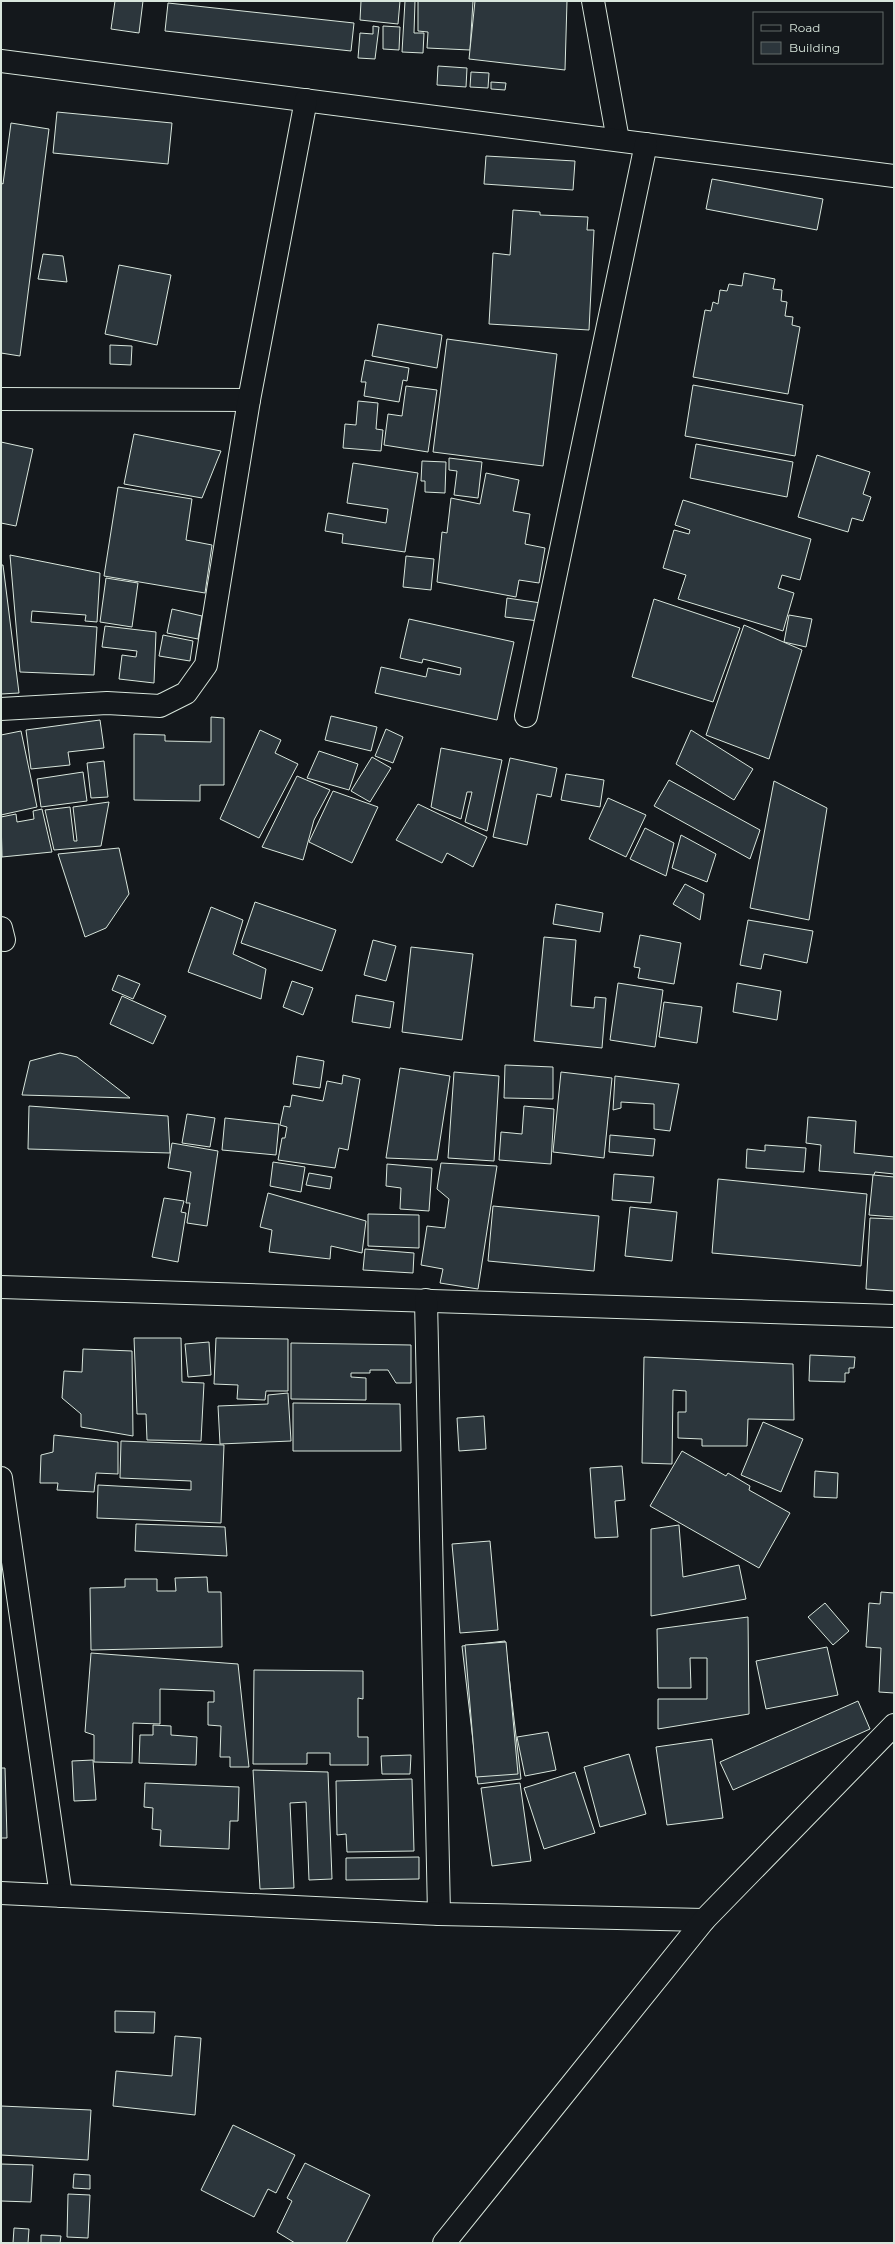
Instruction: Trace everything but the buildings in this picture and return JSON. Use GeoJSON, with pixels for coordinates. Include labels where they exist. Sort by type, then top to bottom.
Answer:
{"type":"FeatureCollection","features":[{"type":"Feature","properties":{"kind":"street"},"geometry":{"type":"LineString","coordinates":[[593,1],[618,140]]}},
{"type":"Feature","properties":{"kind":"street"},"geometry":{"type":"LineString","coordinates":[[1,61],[894,176]]}},
{"type":"Feature","properties":{"kind":"street"},"geometry":{"type":"LineString","coordinates":[[1,708],[107,703],[160,706],[186,693],[206,664],[250,400],[306,100]]}},
{"type":"Feature","properties":{"kind":"street"},"geometry":{"type":"LineString","coordinates":[[526,716],[646,144]]}},
{"type":"Feature","properties":{"kind":"street"},"geometry":{"type":"LineString","coordinates":[[1,399],[250,400]]}},
{"type":"Feature","properties":{"kind":"street"},"geometry":{"type":"LineString","coordinates":[[1,1287],[894,1316]]}},
{"type":"Feature","properties":{"kind":"street"},"geometry":{"type":"LineString","coordinates":[[426,1300],[440,1914]]}},
{"type":"Feature","properties":{"kind":"street"},"geometry":{"type":"LineString","coordinates":[[1,1478],[61,1896]]}},
{"type":"Feature","properties":{"kind":"street"},"geometry":{"type":"LineString","coordinates":[[444,2243],[704,1920],[894,1726]]}},
{"type":"Feature","properties":{"kind":"street"},"geometry":{"type":"LineString","coordinates":[[1,1893],[440,1914],[704,1920]]}}]}
